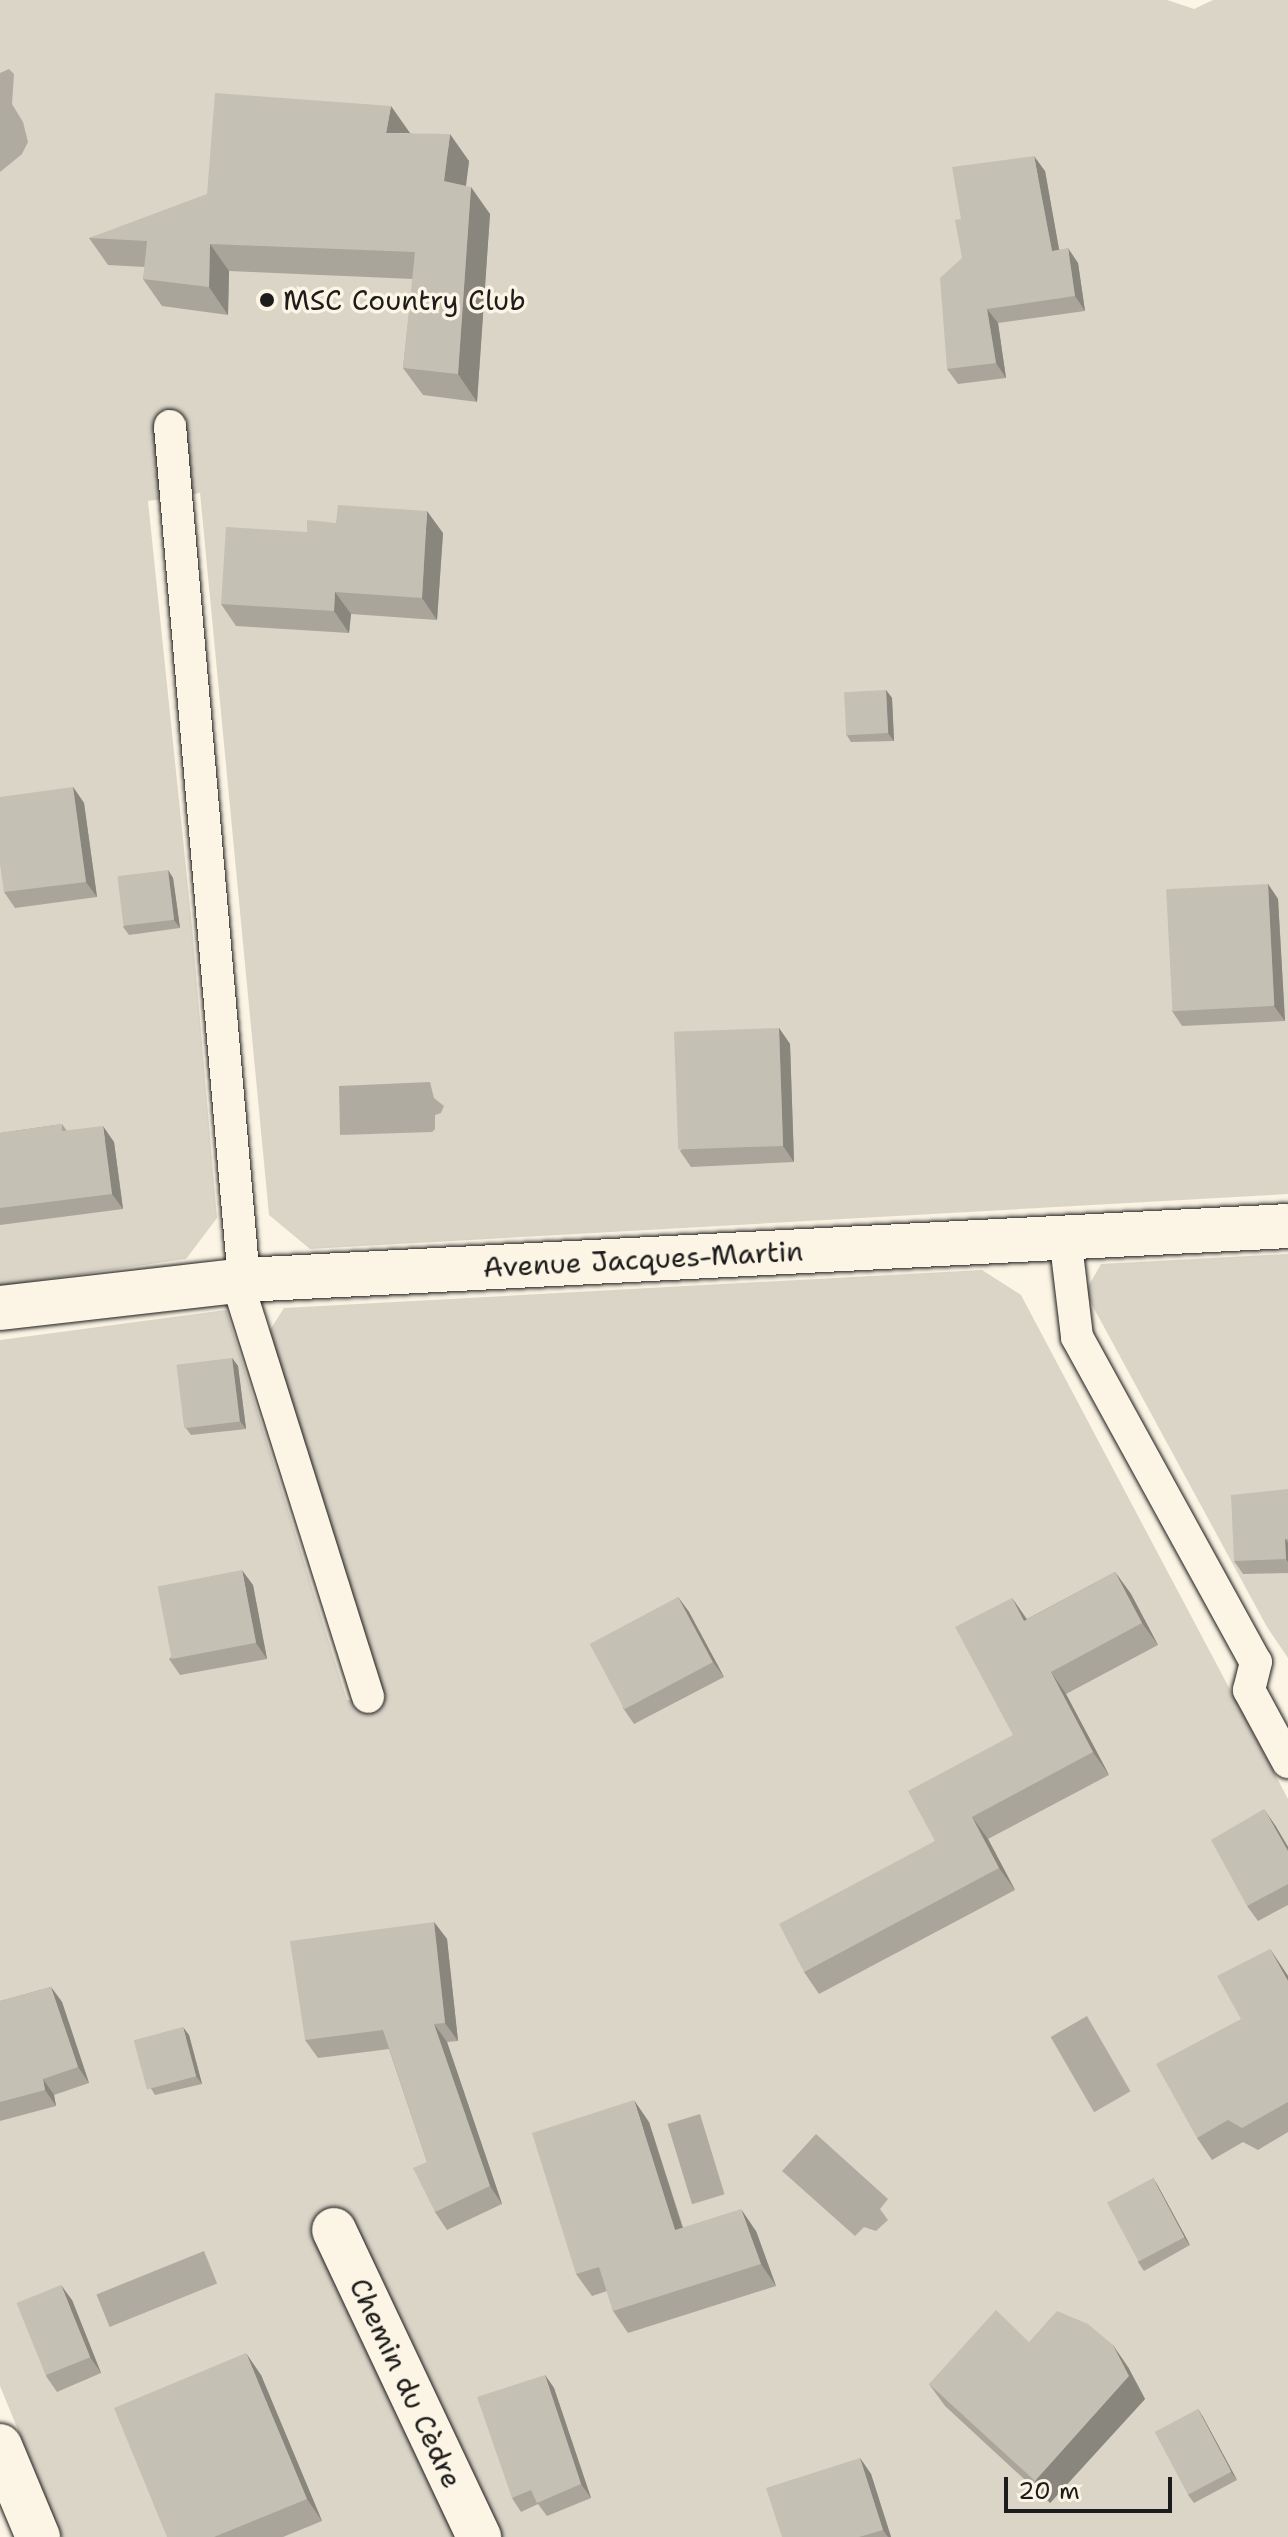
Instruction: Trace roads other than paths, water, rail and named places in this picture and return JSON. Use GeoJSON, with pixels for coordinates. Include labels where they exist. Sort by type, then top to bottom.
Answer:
{"type":"FeatureCollection","features":[{"type":"Feature","properties":{"kind":"street","name":"Avenue Jacques-Martin"},"geometry":{"type":"LineString","coordinates":[[0,1308],[240,1280],[1288,1226]]}},
{"type":"Feature","properties":{"kind":"street","name":"Chemin du Cèdre"},"geometry":{"type":"LineString","coordinates":[[334,2230],[479,2537]]}},
{"type":"Feature","properties":{"kind":"street"},"geometry":{"type":"LineString","coordinates":[[0,2446],[38,2537]]}},
{"type":"Feature","properties":{"kind":"lane"},"geometry":{"type":"LineString","coordinates":[[170,426],[240,1280],[368,1697]]}},
{"type":"Feature","properties":{"kind":"lane"},"geometry":{"type":"LineString","coordinates":[[1065,1236],[1077,1337],[1256,1662],[1249,1690],[1288,1762]]}},
{"type":"Feature","properties":{"kind":"place","name":"MSC Country Club"},"geometry":{"type":"Point","coordinates":[267,300]}}]}
